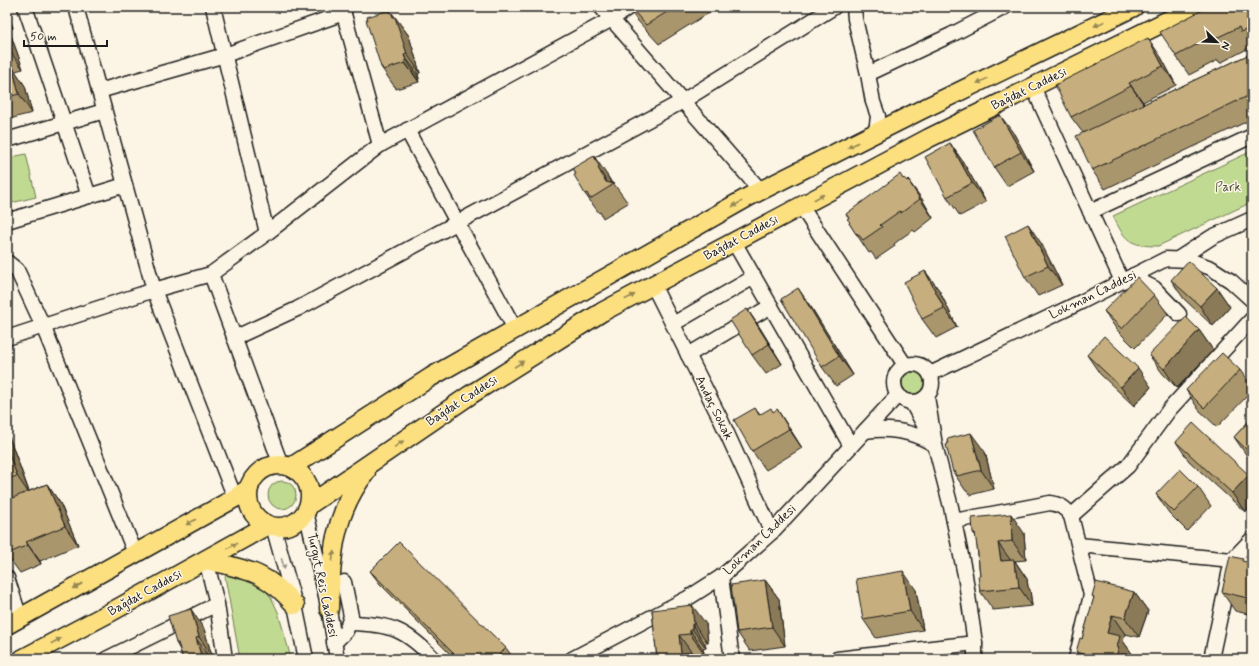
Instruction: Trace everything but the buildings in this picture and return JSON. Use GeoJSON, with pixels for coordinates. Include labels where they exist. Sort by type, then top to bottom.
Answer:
{"type":"FeatureCollection","features":[{"type":"Feature","properties":{"kind":"main road"},"geometry":{"type":"LineString","coordinates":[[286,466],[431,377],[761,191],[1134,7]]}},
{"type":"Feature","properties":{"kind":"main road","name":"Bağdat Caddesi"},"geometry":{"type":"LineString","coordinates":[[307,509],[458,404],[602,312],[929,138],[1195,7]]}},
{"type":"Feature","properties":{"kind":"main road"},"geometry":{"type":"LineString","coordinates":[[329,609],[332,556],[337,528],[353,490],[377,459]]}},
{"type":"Feature","properties":{"kind":"main road"},"geometry":{"type":"LineString","coordinates":[[14,621],[242,493],[253,478],[270,466],[286,466],[298,471],[308,483],[310,498],[307,509],[295,523],[280,527],[270,526],[257,517],[250,506],[248,497],[242,493]]}},
{"type":"Feature","properties":{"kind":"main road","name":"Bağdat Caddesi"},"geometry":{"type":"LineString","coordinates":[[22,659],[270,526]]}},
{"type":"Feature","properties":{"kind":"main road"},"geometry":{"type":"LineString","coordinates":[[206,560],[234,566],[258,574],[278,588],[295,605]]}},
{"type":"Feature","properties":{"kind":"street"},"geometry":{"type":"LineString","coordinates":[[25,7],[89,196]]}},
{"type":"Feature","properties":{"kind":"street"},"geometry":{"type":"LineString","coordinates":[[76,7],[154,290],[242,493]]}},
{"type":"Feature","properties":{"kind":"street"},"geometry":{"type":"LineString","coordinates":[[213,7],[267,233]]}},
{"type":"Feature","properties":{"kind":"street"},"geometry":{"type":"LineString","coordinates":[[602,7],[761,191]]}},
{"type":"Feature","properties":{"kind":"street"},"geometry":{"type":"LineString","coordinates":[[7,338],[154,290],[211,274],[267,233],[380,145],[612,19],[629,7]]}},
{"type":"Feature","properties":{"kind":"street"},"geometry":{"type":"LineString","coordinates":[[234,338],[297,309],[457,224],[682,100],[834,7]]}},
{"type":"Feature","properties":{"kind":"street"},"geometry":{"type":"LineString","coordinates":[[854,7],[855,20],[873,102],[878,116],[876,133]]}},
{"type":"Feature","properties":{"kind":"street"},"geometry":{"type":"LineString","coordinates":[[868,74],[1006,7]]}},
{"type":"Feature","properties":{"kind":"street"},"geometry":{"type":"LineString","coordinates":[[99,91],[225,54],[343,10],[380,145]]}},
{"type":"Feature","properties":{"kind":"street"},"geometry":{"type":"LineString","coordinates":[[1033,87],[1090,212],[1128,278],[1154,288],[1179,314]]}},
{"type":"Feature","properties":{"kind":"street"},"geometry":{"type":"LineString","coordinates":[[7,140],[104,111]]}},
{"type":"Feature","properties":{"kind":"street"},"geometry":{"type":"LineString","coordinates":[[406,130],[515,329]]}},
{"type":"Feature","properties":{"kind":"street"},"geometry":{"type":"LineString","coordinates":[[1090,212],[1252,136]]}},
{"type":"Feature","properties":{"kind":"street"},"geometry":{"type":"LineString","coordinates":[[7,221],[125,185]]}},
{"type":"Feature","properties":{"kind":"street"},"geometry":{"type":"LineString","coordinates":[[801,206],[905,365]]}},
{"type":"Feature","properties":{"kind":"street"},"geometry":{"type":"LineString","coordinates":[[1178,259],[1212,237],[1252,219]]}},
{"type":"Feature","properties":{"kind":"street"},"geometry":{"type":"LineString","coordinates":[[734,242],[851,446]]}},
{"type":"Feature","properties":{"kind":"street","name":"Lokman Caddesi"},"geometry":{"type":"LineString","coordinates":[[930,374],[1081,302],[1166,259],[1189,260],[1211,268],[1231,281],[1252,300]]}},
{"type":"Feature","properties":{"kind":"street"},"geometry":{"type":"LineString","coordinates":[[7,262],[17,270],[43,326],[135,554]]}},
{"type":"Feature","properties":{"kind":"street"},"geometry":{"type":"LineString","coordinates":[[211,274],[234,338],[286,466]]}},
{"type":"Feature","properties":{"kind":"street"},"geometry":{"type":"LineString","coordinates":[[673,324],[754,277]]}},
{"type":"Feature","properties":{"kind":"street","name":"Andaç Sokak"},"geometry":{"type":"LineString","coordinates":[[653,285],[720,418],[772,532]]}},
{"type":"Feature","properties":{"kind":"street"},"geometry":{"type":"LineString","coordinates":[[688,355],[770,306]]}},
{"type":"Feature","properties":{"kind":"street"},"geometry":{"type":"LineString","coordinates":[[1071,516],[1128,466],[1169,410],[1252,319]]}},
{"type":"Feature","properties":{"kind":"street"},"geometry":{"type":"LineString","coordinates":[[928,397],[912,403],[907,402],[898,395],[895,391],[894,380],[899,370],[905,365],[920,364],[930,374],[933,381],[928,397],[935,445],[954,521],[965,576],[975,643],[975,659]]}},
{"type":"Feature","properties":{"kind":"street","name":"Lokman Caddesi"},"geometry":{"type":"LineString","coordinates":[[572,659],[593,654],[721,577],[772,532],[898,395]]}},
{"type":"Feature","properties":{"kind":"street"},"geometry":{"type":"LineString","coordinates":[[912,403],[935,445]]}},
{"type":"Feature","properties":{"kind":"street"},"geometry":{"type":"LineString","coordinates":[[865,431],[882,429],[899,430],[918,436],[935,445]]}},
{"type":"Feature","properties":{"kind":"street"},"geometry":{"type":"LineString","coordinates":[[954,521],[1050,503],[1062,506],[1071,516],[1091,596],[1076,659]]}},
{"type":"Feature","properties":{"kind":"street","name":"Turgut Reis Caddesi"},"geometry":{"type":"LineString","coordinates":[[307,509],[329,609],[337,659]]}},
{"type":"Feature","properties":{"kind":"street"},"geometry":{"type":"LineString","coordinates":[[270,526],[295,605],[306,659]]}},
{"type":"Feature","properties":{"kind":"street"},"geometry":{"type":"LineString","coordinates":[[1211,659],[1232,560],[1252,539]]}},
{"type":"Feature","properties":{"kind":"street"},"geometry":{"type":"LineString","coordinates":[[1079,545],[1232,560],[1252,566]]}},
{"type":"Feature","properties":{"kind":"street"},"geometry":{"type":"LineString","coordinates":[[206,560],[217,604],[225,659]]}},
{"type":"Feature","properties":{"kind":"street"},"geometry":{"type":"LineString","coordinates":[[721,577],[732,659]]}},
{"type":"Feature","properties":{"kind":"street"},"geometry":{"type":"LineString","coordinates":[[7,578],[14,621]]}},
{"type":"Feature","properties":{"kind":"street"},"geometry":{"type":"LineString","coordinates":[[334,643],[346,631],[350,623],[351,611],[344,582]]}},
{"type":"Feature","properties":{"kind":"street"},"geometry":{"type":"LineString","coordinates":[[106,659],[217,604]]}},
{"type":"Feature","properties":{"kind":"street"},"geometry":{"type":"LineString","coordinates":[[350,623],[383,626],[405,633],[419,643],[434,659]]}},
{"type":"Feature","properties":{"kind":"street"},"geometry":{"type":"LineString","coordinates":[[837,659],[975,643]]}},
{"type":"Feature","properties":{"kind":"green space","name":"Park"},"geometry":{"type":"Polygon","coordinates":[[[1252,151],[1252,202],[1158,246],[1141,245],[1135,243],[1121,231],[1113,216],[1252,151]]]}},
{"type":"Feature","properties":{"kind":"green space"},"geometry":{"type":"Polygon","coordinates":[[[26,154],[36,197],[7,204],[7,158],[26,154]]]}},
{"type":"Feature","properties":{"kind":"green space"},"geometry":{"type":"Polygon","coordinates":[[[913,372],[917,373],[923,379],[923,387],[917,393],[913,394],[909,393],[903,387],[902,383],[903,379],[909,373],[913,372]]]}},
{"type":"Feature","properties":{"kind":"green space"},"geometry":{"type":"Polygon","coordinates":[[[282,481],[292,485],[296,495],[292,505],[282,509],[272,505],[268,495],[272,485],[282,481]]]}},
{"type":"Feature","properties":{"kind":"green space"},"geometry":{"type":"Polygon","coordinates":[[[228,572],[256,580],[271,597],[278,612],[290,659],[240,659],[225,577],[228,572]]]}}]}
